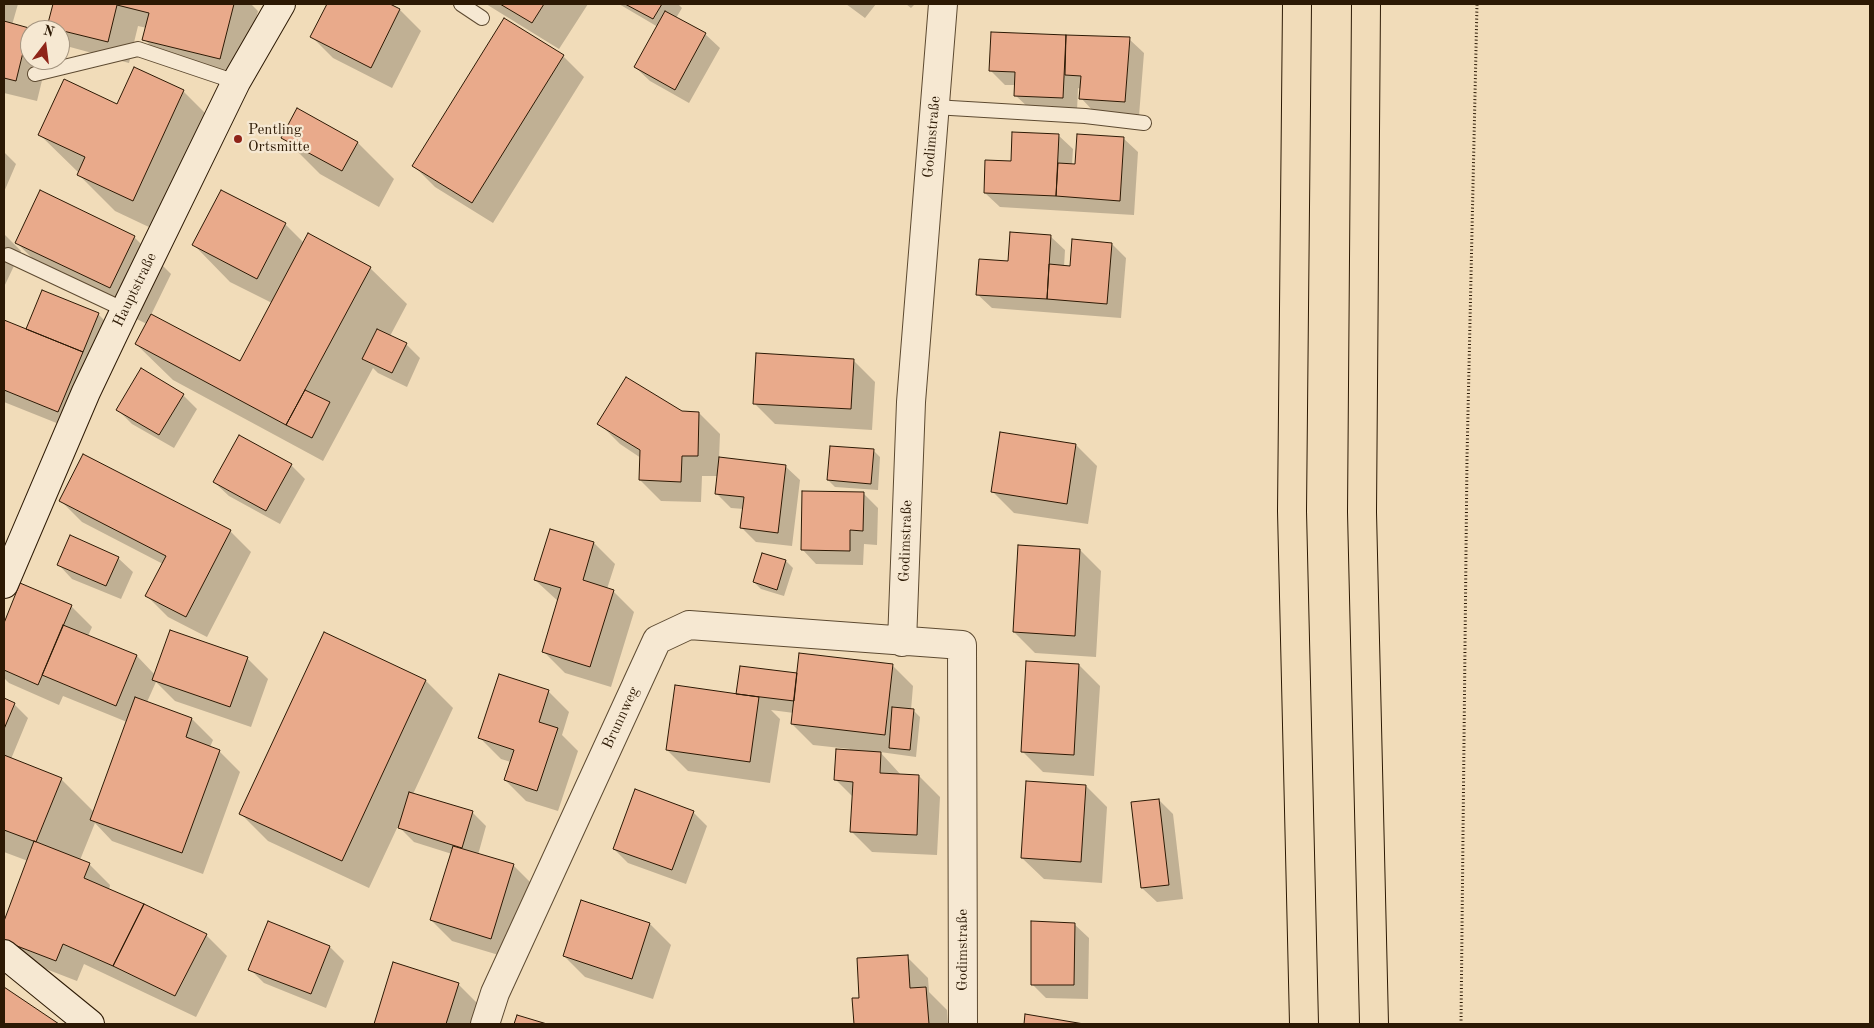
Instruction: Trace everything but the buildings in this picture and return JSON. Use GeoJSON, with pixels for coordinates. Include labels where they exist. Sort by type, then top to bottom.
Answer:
{"type":"FeatureCollection","features":[{"type":"Feature","properties":{"kind":"highway"},"geometry":{"type":"LineString","coordinates":[[1297,4],[1292,512],[1304,1024]]}},
{"type":"Feature","properties":{"kind":"highway"},"geometry":{"type":"LineString","coordinates":[[1366,4],[1362,512],[1374,1024]]}},
{"type":"Feature","properties":{"kind":"street","name":"Hauptstraße"},"geometry":{"type":"LineString","coordinates":[[4,582],[86,392],[125,310],[236,82],[281,4]]}},
{"type":"Feature","properties":{"kind":"street","name":"Godimstraße"},"geometry":{"type":"LineString","coordinates":[[943,4],[910,402],[902,642],[962,645],[963,1024]]}},
{"type":"Feature","properties":{"kind":"street","name":"Brunnweg"},"geometry":{"type":"LineString","coordinates":[[486,1024],[495,993],[657,640],[689,625],[902,642]]}},
{"type":"Feature","properties":{"kind":"street"},"geometry":{"type":"LineString","coordinates":[[4,954],[90,1024]]}},
{"type":"Feature","properties":{"kind":"lane"},"geometry":{"type":"LineString","coordinates":[[461,4],[482,18]]}},
{"type":"Feature","properties":{"kind":"lane"},"geometry":{"type":"LineString","coordinates":[[35,74],[138,49],[236,82]]}},
{"type":"Feature","properties":{"kind":"lane"},"geometry":{"type":"LineString","coordinates":[[934,107],[1086,116],[1144,123]]}},
{"type":"Feature","properties":{"kind":"lane"},"geometry":{"type":"LineString","coordinates":[[8,255],[125,310]]}},
{"type":"Feature","properties":{"kind":"path"},"geometry":{"type":"LineString","coordinates":[[1461,1024],[1467,458],[1477,4]]}},
{"type":"Feature","properties":{"kind":"place","name":"Pentling Ortsmitte"},"geometry":{"type":"Point","coordinates":[238,139]}}]}
